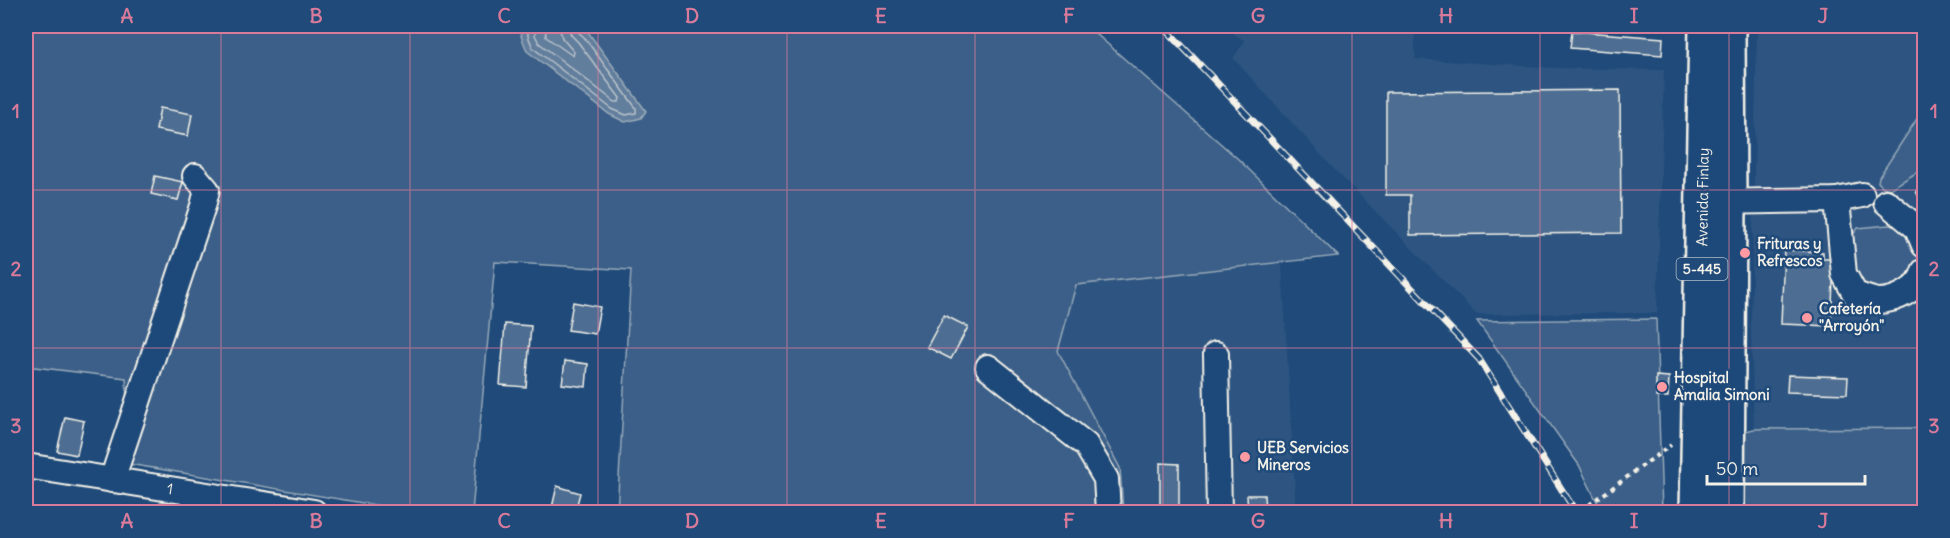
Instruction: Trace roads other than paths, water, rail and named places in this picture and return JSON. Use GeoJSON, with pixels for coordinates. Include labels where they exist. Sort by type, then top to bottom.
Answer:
{"type":"FeatureCollection","features":[{"type":"Feature","properties":{"kind":"highway","name":"Avenida Finlay"},"geometry":{"type":"LineString","coordinates":[[1706,26],[1716,202],[1727,513]]}},
{"type":"Feature","properties":{"kind":"highway","name":"Avenida Finlay"},"geometry":{"type":"LineString","coordinates":[[1697,513],[1728,26]]}},
{"type":"Feature","properties":{"kind":"street"},"geometry":{"type":"LineString","coordinates":[[112,480],[203,206],[207,190],[195,176]]}},
{"type":"Feature","properties":{"kind":"street"},"geometry":{"type":"LineString","coordinates":[[1716,202],[1837,200],[1862,195]]}},
{"type":"Feature","properties":{"kind":"street"},"geometry":{"type":"LineString","coordinates":[[1837,200],[1844,274],[1855,294],[1878,301],[1905,294],[1922,280],[1924,271]]}},
{"type":"Feature","properties":{"kind":"street"},"geometry":{"type":"LineString","coordinates":[[1886,202],[1917,228],[1924,244]]}},
{"type":"Feature","properties":{"kind":"street"},"geometry":{"type":"LineString","coordinates":[[1216,354],[1219,513]]}},
{"type":"Feature","properties":{"kind":"street"},"geometry":{"type":"LineString","coordinates":[[988,367],[1086,444],[1106,479],[1108,513]]}},
{"type":"Feature","properties":{"kind":"street","name":"1"},"geometry":{"type":"LineString","coordinates":[[26,466],[314,513]]}},
{"type":"Feature","properties":{"kind":"water"},"geometry":{"type":"Polygon","coordinates":[[[523,26],[579,26],[588,32],[646,111],[641,118],[625,122],[609,114],[527,51],[521,36],[523,26]]]}},
{"type":"Feature","properties":{"kind":"railway"},"geometry":{"type":"LineString","coordinates":[[1163,26],[1479,359],[1576,512]]}},
{"type":"Feature","properties":{"kind":"place","name":"Frituras y Refrescos"},"geometry":{"type":"Point","coordinates":[1745,253]}},
{"type":"Feature","properties":{"kind":"place","name":"Cafetería \"Arroyón\""},"geometry":{"type":"Point","coordinates":[1807,318]}},
{"type":"Feature","properties":{"kind":"place","name":"Hospital Amalia Simoni"},"geometry":{"type":"Point","coordinates":[1662,387]}},
{"type":"Feature","properties":{"kind":"place","name":"UEB Servicios Mineros"},"geometry":{"type":"Point","coordinates":[1245,457]}}]}
